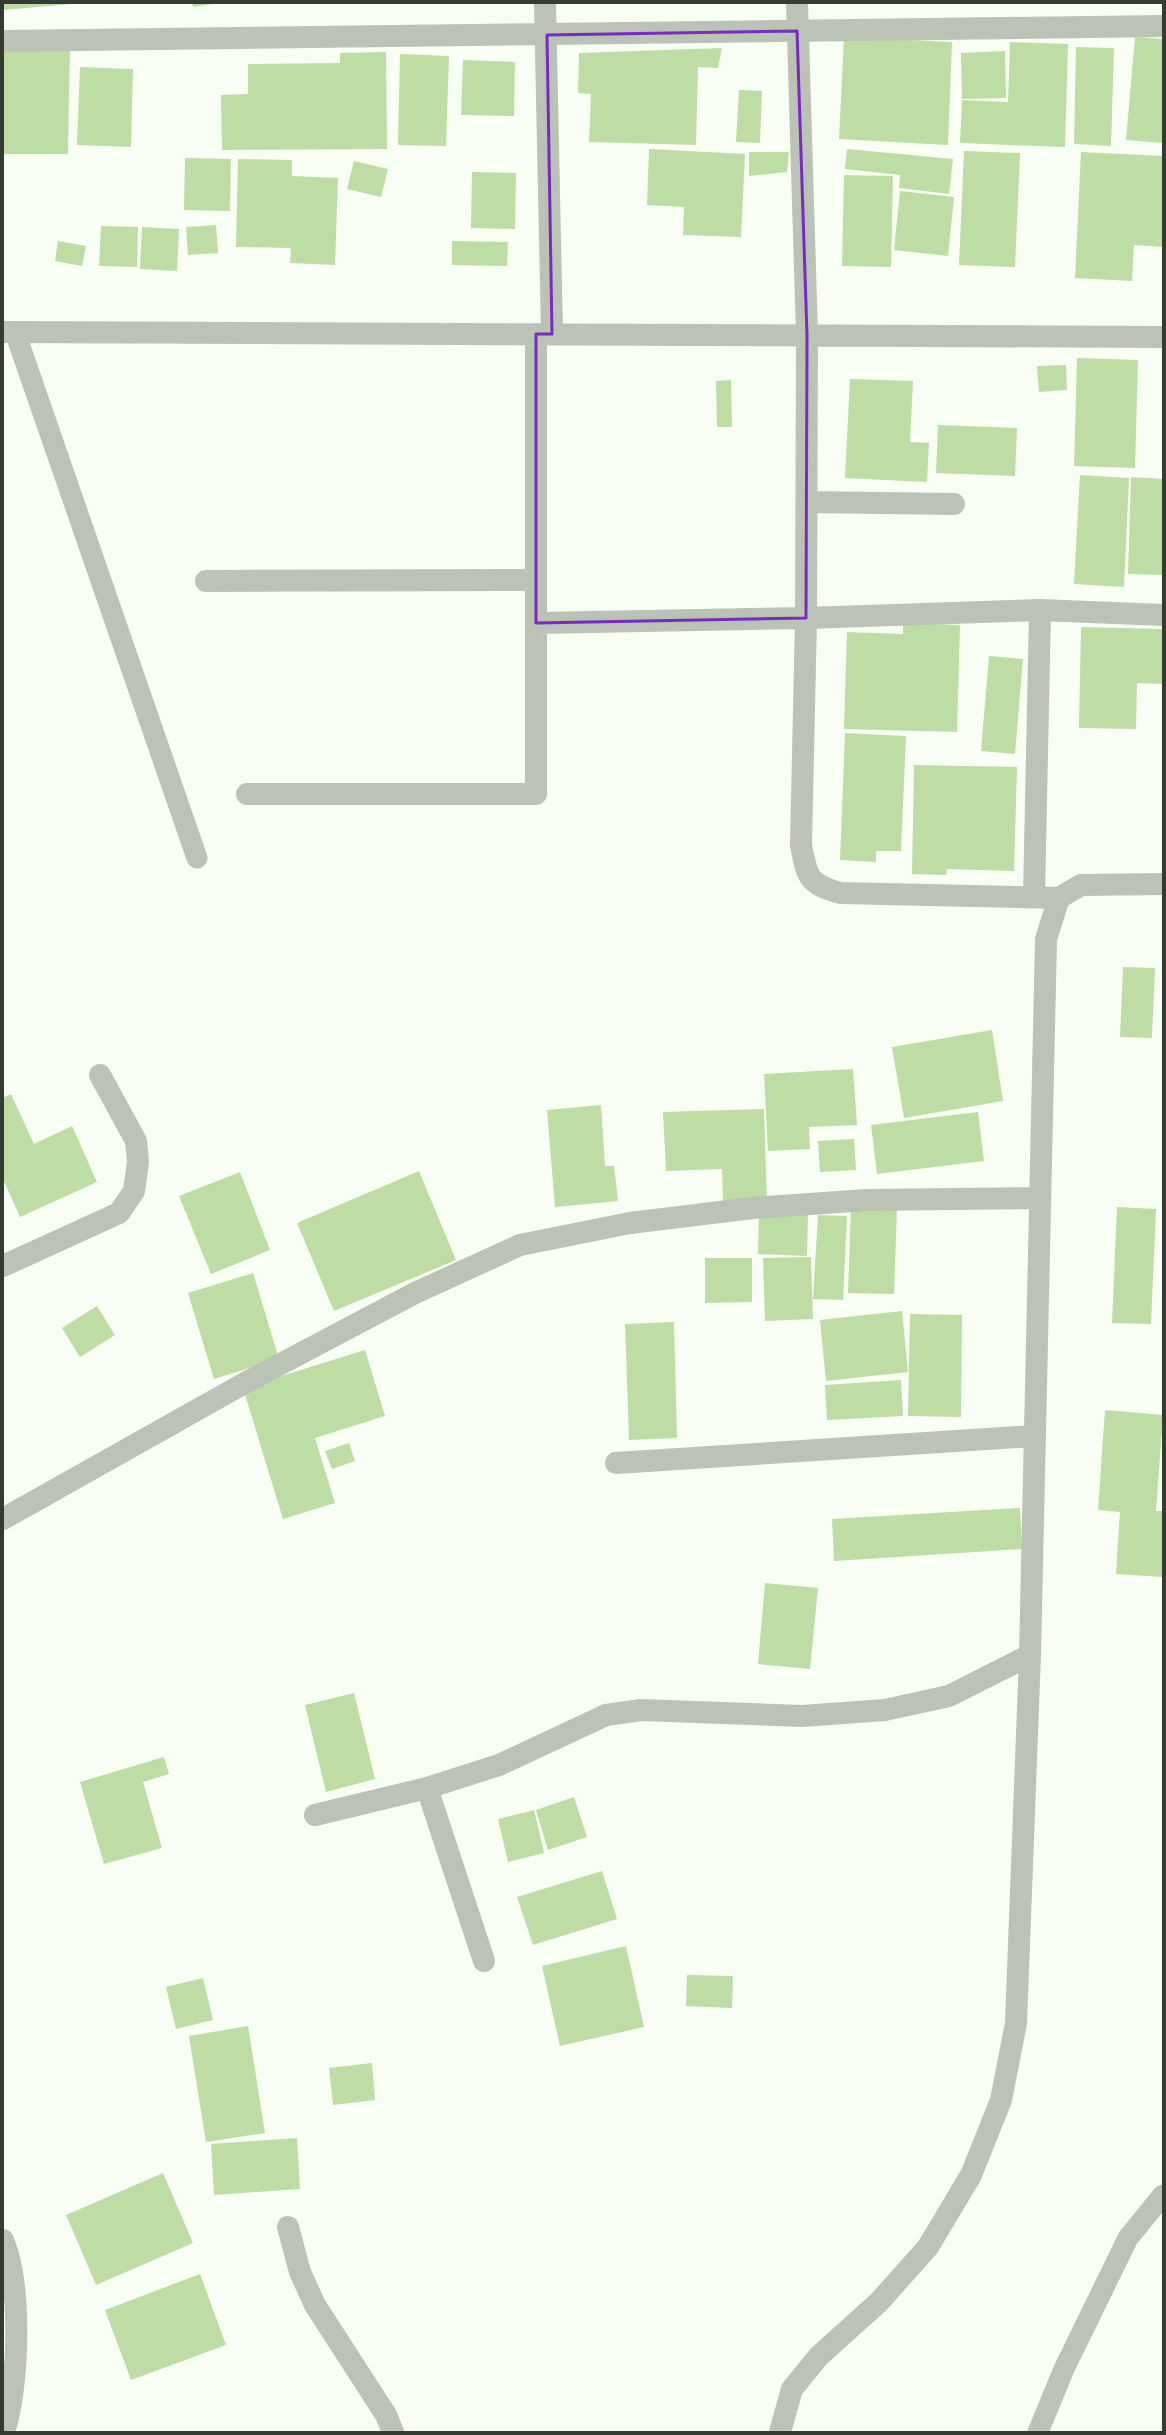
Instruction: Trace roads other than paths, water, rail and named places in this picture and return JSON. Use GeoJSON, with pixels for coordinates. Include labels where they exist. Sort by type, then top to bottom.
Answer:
{"type":"FeatureCollection","features":[{"type":"Feature","properties":{"kind":"street"},"geometry":{"type":"LineString","coordinates":[[248,794],[536,794],[536,580],[544,334],[547,35],[545,3]]}},
{"type":"Feature","properties":{"kind":"street"},"geometry":{"type":"LineString","coordinates":[[797,3],[807,335],[806,618],[801,845],[806,872],[820,887],[840,894],[1034,896],[1060,898],[1081,885],[1163,884]]}},
{"type":"Feature","properties":{"kind":"street"},"geometry":{"type":"LineString","coordinates":[[3,41],[1163,26]]}},
{"type":"Feature","properties":{"kind":"street"},"geometry":{"type":"LineString","coordinates":[[9,332],[1163,337]]}},
{"type":"Feature","properties":{"kind":"street"},"geometry":{"type":"LineString","coordinates":[[807,502],[954,504]]}},
{"type":"Feature","properties":{"kind":"street"},"geometry":{"type":"LineString","coordinates":[[206,580],[536,580]]}},
{"type":"Feature","properties":{"kind":"street"},"geometry":{"type":"LineString","coordinates":[[536,623],[806,618],[1040,610],[1163,615]]}},
{"type":"Feature","properties":{"kind":"street"},"geometry":{"type":"LineString","coordinates":[[1034,896],[1040,610]]}},
{"type":"Feature","properties":{"kind":"street"},"geometry":{"type":"LineString","coordinates":[[780,2432],[792,2389],[819,2356],[879,2302],[928,2248],[972,2175],[1001,2100],[1016,2023],[1030,1655],[1039,1198],[1046,939],[1060,898]]}},
{"type":"Feature","properties":{"kind":"street"},"geometry":{"type":"LineString","coordinates":[[3,1266],[119,1213],[134,1191],[138,1162],[136,1141],[100,1075]]}},
{"type":"Feature","properties":{"kind":"street"},"geometry":{"type":"LineString","coordinates":[[3,1519],[243,1384],[452,1276],[520,1245],[630,1223],[753,1208],[867,1200],[1039,1198]]}},
{"type":"Feature","properties":{"kind":"street"},"geometry":{"type":"LineString","coordinates":[[616,1463],[1034,1436]]}},
{"type":"Feature","properties":{"kind":"street"},"geometry":{"type":"LineString","coordinates":[[316,1815],[427,1788],[499,1765],[517,1755],[606,1715],[641,1710],[802,1716],[885,1710],[949,1696],[1030,1655]]}},
{"type":"Feature","properties":{"kind":"street"},"geometry":{"type":"LineString","coordinates":[[427,1788],[484,1961]]}},
{"type":"Feature","properties":{"kind":"street"},"geometry":{"type":"LineString","coordinates":[[288,2227],[300,2272],[315,2305],[386,2415],[393,2432]]}},
{"type":"Feature","properties":{"kind":"street"},"geometry":{"type":"LineString","coordinates":[[3,2240],[14,2286],[17,2332],[10,2414],[4,2432]]}},
{"type":"Feature","properties":{"kind":"lane"},"geometry":{"type":"LineString","coordinates":[[9,332],[197,858]]}},
{"type":"Feature","properties":{"kind":"lane"},"geometry":{"type":"LineString","coordinates":[[1038,2432],[1064,2369],[1128,2238],[1163,2195]]}}]}
